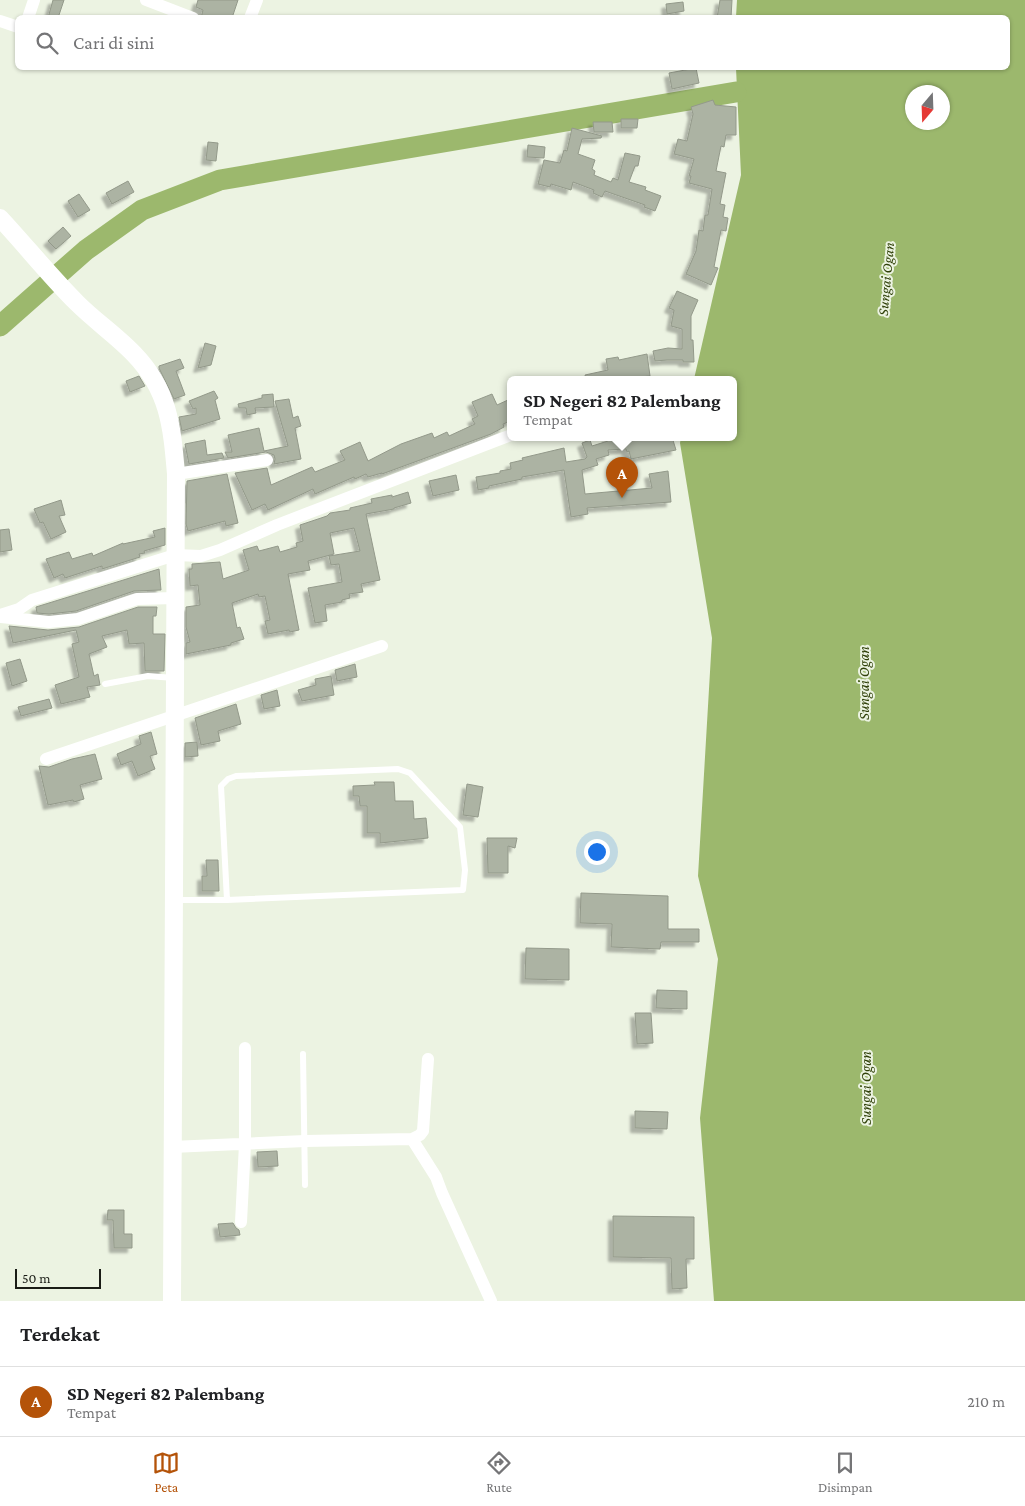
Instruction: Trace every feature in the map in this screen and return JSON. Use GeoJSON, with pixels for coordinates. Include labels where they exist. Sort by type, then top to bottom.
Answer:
{"type":"FeatureCollection","features":[{"type":"Feature","properties":{"kind":"street"},"geometry":{"type":"LineString","coordinates":[[29,15],[34,0]]}},
{"type":"Feature","properties":{"kind":"street"},"geometry":{"type":"LineString","coordinates":[[146,0],[185,15]]}},
{"type":"Feature","properties":{"kind":"street"},"geometry":{"type":"LineString","coordinates":[[251,15],[257,0]]}},
{"type":"Feature","properties":{"kind":"street"},"geometry":{"type":"LineString","coordinates":[[0,21],[15,26]]}},
{"type":"Feature","properties":{"kind":"street"},"geometry":{"type":"LineString","coordinates":[[0,218],[77,303],[134,354],[149,373],[164,400],[171,425],[176,474],[172,1301]]}},
{"type":"Feature","properties":{"kind":"street"},"geometry":{"type":"LineString","coordinates":[[20,614],[32,600],[175,555],[200,556],[220,550],[277,525],[507,437]]}},
{"type":"Feature","properties":{"kind":"street"},"geometry":{"type":"LineString","coordinates":[[176,474],[267,460]]}},
{"type":"Feature","properties":{"kind":"street"},"geometry":{"type":"LineString","coordinates":[[0,616],[20,614],[49,622],[78,619],[137,599],[175,598]]}},
{"type":"Feature","properties":{"kind":"street"},"geometry":{"type":"LineString","coordinates":[[46,759],[382,646]]}},
{"type":"Feature","properties":{"kind":"street"},"geometry":{"type":"LineString","coordinates":[[241,1222],[245,1144],[245,1048]]}},
{"type":"Feature","properties":{"kind":"street"},"geometry":{"type":"LineString","coordinates":[[172,1147],[304,1141],[412,1139],[423,1131],[428,1060]]}},
{"type":"Feature","properties":{"kind":"street"},"geometry":{"type":"LineString","coordinates":[[412,1139],[436,1177],[491,1301]]}},
{"type":"Feature","properties":{"kind":"lane"},"geometry":{"type":"LineString","coordinates":[[105,684],[148,676],[175,678]]}},
{"type":"Feature","properties":{"kind":"lane"},"geometry":{"type":"LineString","coordinates":[[173,900],[227,900],[463,890],[465,870],[460,827],[410,773],[398,769],[236,776],[228,779],[221,786],[227,900]]}},
{"type":"Feature","properties":{"kind":"lane"},"geometry":{"type":"LineString","coordinates":[[303,1054],[305,1185]]}},
{"type":"Feature","properties":{"kind":"water","name":"Sungai Ogan"},"geometry":{"type":"Polygon","coordinates":[[[737,0],[1025,0],[1025,1301],[714,1301],[700,1118],[718,959],[698,876],[712,638],[680,443],[680,441],[737,441],[737,376],[695,376],[741,175],[736,70],[1010,70],[1010,15],[736,15],[737,0]]]}},
{"type":"Feature","properties":{"kind":"building"},"geometry":{"type":"Polygon","coordinates":[[[53,0],[64,0],[59,15],[49,15],[53,0]]]}},
{"type":"Feature","properties":{"kind":"building"},"geometry":{"type":"Polygon","coordinates":[[[198,0],[238,0],[233,15],[202,15],[203,10],[196,7],[198,0]]]}},
{"type":"Feature","properties":{"kind":"building"},"geometry":{"type":"Polygon","coordinates":[[[720,0],[732,0],[731,15],[718,15],[720,0]]]}},
{"type":"Feature","properties":{"kind":"building"},"geometry":{"type":"Polygon","coordinates":[[[683,2],[684,11],[667,14],[666,4],[683,2]]]}},
{"type":"Feature","properties":{"kind":"building"},"geometry":{"type":"Polygon","coordinates":[[[696,70],[699,83],[672,89],[669,73],[696,70]]]}},
{"type":"Feature","properties":{"kind":"building"},"geometry":{"type":"Polygon","coordinates":[[[713,100],[715,105],[736,107],[736,135],[726,135],[724,147],[721,146],[716,171],[726,173],[720,204],[725,205],[723,217],[728,218],[726,231],[721,230],[714,267],[718,268],[711,285],[686,274],[696,251],[699,230],[703,231],[705,215],[708,215],[712,189],[689,183],[694,159],[674,154],[678,139],[687,141],[693,114],[691,107],[713,100]]]}},
{"type":"Feature","properties":{"kind":"building"},"geometry":{"type":"Polygon","coordinates":[[[621,119],[638,119],[637,128],[621,128],[621,119]]]}},
{"type":"Feature","properties":{"kind":"building"},"geometry":{"type":"Polygon","coordinates":[[[593,122],[612,122],[613,132],[594,132],[593,122]]]}},
{"type":"Feature","properties":{"kind":"building"},"geometry":{"type":"Polygon","coordinates":[[[572,128],[602,136],[601,138],[582,139],[578,154],[595,160],[592,169],[595,171],[594,175],[611,182],[613,178],[618,180],[625,153],[640,156],[638,166],[635,166],[629,182],[646,187],[645,190],[661,196],[655,211],[644,207],[645,205],[605,191],[602,197],[593,193],[594,190],[573,182],[571,190],[551,184],[550,187],[538,184],[544,160],[560,163],[564,150],[567,151],[572,128]]]}},
{"type":"Feature","properties":{"kind":"building"},"geometry":{"type":"Polygon","coordinates":[[[208,142],[218,143],[216,161],[206,160],[208,142]]]}},
{"type":"Feature","properties":{"kind":"building"},"geometry":{"type":"Polygon","coordinates":[[[528,145],[545,147],[544,158],[527,157],[528,145]]]}},
{"type":"Feature","properties":{"kind":"building"},"geometry":{"type":"Polygon","coordinates":[[[128,181],[134,192],[112,204],[106,193],[128,181]]]}},
{"type":"Feature","properties":{"kind":"building"},"geometry":{"type":"Polygon","coordinates":[[[79,194],[90,210],[78,217],[68,201],[79,194]]]}},
{"type":"Feature","properties":{"kind":"building"},"geometry":{"type":"Polygon","coordinates":[[[63,227],[71,236],[56,249],[48,241],[63,227]]]}},
{"type":"Feature","properties":{"kind":"building"},"geometry":{"type":"Polygon","coordinates":[[[677,291],[698,300],[691,316],[691,340],[693,340],[694,362],[683,362],[683,360],[655,361],[653,351],[668,348],[682,349],[682,329],[671,326],[674,310],[669,308],[677,291]]]}},
{"type":"Feature","properties":{"kind":"building"},"geometry":{"type":"Polygon","coordinates":[[[205,343],[216,346],[211,365],[198,368],[205,343]]]}},
{"type":"Feature","properties":{"kind":"building"},"geometry":{"type":"Polygon","coordinates":[[[647,354],[650,376],[585,376],[608,370],[606,359],[618,357],[619,360],[647,354]]]}},
{"type":"Feature","properties":{"kind":"building"},"geometry":{"type":"Polygon","coordinates":[[[180,359],[184,368],[176,371],[185,395],[174,399],[159,366],[180,359]]]}},
{"type":"Feature","properties":{"kind":"building"},"geometry":{"type":"Polygon","coordinates":[[[139,376],[145,386],[130,392],[126,381],[139,376]]]}},
{"type":"Feature","properties":{"kind":"building"},"geometry":{"type":"Polygon","coordinates":[[[214,391],[218,398],[215,400],[220,419],[182,431],[179,417],[196,414],[196,408],[193,409],[189,401],[214,391]]]}},
{"type":"Feature","properties":{"kind":"building"},"geometry":{"type":"Polygon","coordinates":[[[273,394],[274,407],[255,408],[256,413],[247,415],[246,408],[239,408],[238,404],[262,398],[262,395],[273,394]]]}},
{"type":"Feature","properties":{"kind":"building"},"geometry":{"type":"Polygon","coordinates":[[[492,394],[497,405],[507,400],[507,422],[503,424],[504,427],[491,434],[382,474],[368,477],[366,474],[355,479],[354,477],[315,494],[313,489],[268,510],[265,504],[252,510],[235,473],[267,468],[271,485],[312,467],[315,472],[345,460],[340,451],[360,442],[368,461],[401,444],[432,433],[434,438],[447,432],[449,436],[475,424],[472,419],[478,416],[472,402],[492,394]]]}},
{"type":"Feature","properties":{"kind":"building"},"geometry":{"type":"Polygon","coordinates":[[[289,399],[293,418],[298,416],[301,426],[295,428],[301,459],[274,464],[274,455],[266,452],[228,458],[225,452],[232,452],[228,435],[259,428],[264,451],[288,446],[275,401],[289,399]]]}},
{"type":"Feature","properties":{"kind":"building"},"geometry":{"type":"Polygon","coordinates":[[[205,440],[207,455],[222,453],[224,458],[189,464],[185,444],[205,440]]]}},
{"type":"Feature","properties":{"kind":"building"},"geometry":{"type":"Polygon","coordinates":[[[590,441],[592,446],[608,441],[673,441],[676,450],[631,459],[629,451],[627,452],[626,449],[608,450],[609,455],[596,459],[598,465],[582,470],[585,494],[652,488],[649,474],[668,471],[671,502],[587,508],[588,514],[571,517],[564,470],[522,477],[522,479],[478,490],[476,477],[511,469],[510,463],[523,460],[522,458],[564,448],[566,462],[585,459],[587,457],[582,443],[590,441]]]}},
{"type":"Feature","properties":{"kind":"building"},"geometry":{"type":"Polygon","coordinates":[[[227,474],[238,523],[226,526],[225,521],[188,531],[186,524],[187,481],[227,474]]]}},
{"type":"Feature","properties":{"kind":"building"},"geometry":{"type":"Polygon","coordinates":[[[456,475],[459,490],[433,496],[429,481],[456,475]]]}},
{"type":"Feature","properties":{"kind":"building"},"geometry":{"type":"Polygon","coordinates":[[[408,492],[411,503],[394,509],[366,514],[380,580],[361,584],[363,592],[349,594],[350,598],[342,600],[342,602],[325,605],[327,621],[315,623],[308,588],[342,582],[339,564],[331,565],[329,556],[360,551],[354,528],[330,533],[334,554],[308,561],[310,570],[288,574],[299,630],[268,634],[265,621],[270,620],[265,596],[259,597],[258,594],[232,603],[237,628],[240,627],[244,639],[231,643],[231,645],[186,654],[186,643],[190,642],[186,627],[186,607],[200,605],[198,585],[190,586],[189,569],[192,569],[192,564],[220,562],[223,579],[249,570],[243,550],[257,546],[259,551],[278,546],[280,552],[297,547],[296,543],[303,541],[300,525],[327,516],[330,513],[350,510],[350,508],[372,503],[371,499],[392,495],[392,497],[408,492]]]}},
{"type":"Feature","properties":{"kind":"building"},"geometry":{"type":"Polygon","coordinates":[[[61,500],[65,515],[59,516],[66,532],[51,539],[43,522],[40,523],[34,509],[61,500]]]}},
{"type":"Feature","properties":{"kind":"building"},"geometry":{"type":"Polygon","coordinates":[[[165,528],[165,545],[144,551],[145,553],[139,554],[140,557],[102,569],[102,566],[65,578],[63,574],[54,578],[46,559],[69,552],[72,559],[92,553],[93,556],[123,543],[155,537],[153,531],[165,528]]]}},
{"type":"Feature","properties":{"kind":"building"},"geometry":{"type":"Polygon","coordinates":[[[9,529],[12,550],[0,552],[0,530],[9,529]]]}},
{"type":"Feature","properties":{"kind":"building"},"geometry":{"type":"Polygon","coordinates":[[[159,569],[161,590],[134,591],[76,611],[49,614],[37,613],[36,607],[159,569]]]}},
{"type":"Feature","properties":{"kind":"building"},"geometry":{"type":"Polygon","coordinates":[[[138,607],[157,607],[156,616],[153,616],[153,634],[165,634],[164,671],[145,671],[144,643],[129,644],[127,630],[102,636],[107,647],[89,654],[94,676],[98,674],[100,685],[87,687],[90,697],[61,704],[55,685],[79,677],[72,644],[79,642],[76,630],[13,643],[9,626],[48,630],[79,627],[138,607]]]}},
{"type":"Feature","properties":{"kind":"building"},"geometry":{"type":"Polygon","coordinates":[[[20,659],[27,681],[12,686],[6,663],[20,659]]]}},
{"type":"Feature","properties":{"kind":"building"},"geometry":{"type":"Polygon","coordinates":[[[355,664],[357,677],[337,681],[335,670],[355,664]]]}},
{"type":"Feature","properties":{"kind":"building"},"geometry":{"type":"Polygon","coordinates":[[[331,676],[334,695],[302,701],[298,690],[316,685],[315,679],[331,676]]]}},
{"type":"Feature","properties":{"kind":"building"},"geometry":{"type":"Polygon","coordinates":[[[277,690],[280,706],[264,709],[261,695],[277,690]]]}},
{"type":"Feature","properties":{"kind":"building"},"geometry":{"type":"Polygon","coordinates":[[[49,699],[52,708],[21,716],[18,707],[49,699]]]}},
{"type":"Feature","properties":{"kind":"building"},"geometry":{"type":"Polygon","coordinates":[[[236,704],[241,724],[218,731],[220,741],[201,745],[195,718],[236,704]]]}},
{"type":"Feature","properties":{"kind":"building"},"geometry":{"type":"Polygon","coordinates":[[[151,732],[157,754],[150,756],[155,769],[138,776],[132,761],[121,765],[117,754],[141,744],[139,736],[151,732]]]}},
{"type":"Feature","properties":{"kind":"building"},"geometry":{"type":"Polygon","coordinates":[[[197,742],[198,756],[185,757],[185,743],[197,742]]]}},
{"type":"Feature","properties":{"kind":"building"},"geometry":{"type":"Polygon","coordinates":[[[95,754],[102,779],[80,785],[84,799],[48,805],[39,766],[49,767],[95,754]]]}},
{"type":"Feature","properties":{"kind":"building"},"geometry":{"type":"Polygon","coordinates":[[[374,782],[394,782],[395,801],[413,801],[414,819],[426,818],[428,838],[380,843],[380,833],[367,833],[367,806],[360,806],[359,796],[353,796],[353,786],[375,785],[374,782]]]}},
{"type":"Feature","properties":{"kind":"building"},"geometry":{"type":"Polygon","coordinates":[[[467,784],[483,787],[478,817],[463,815],[467,784]]]}},
{"type":"Feature","properties":{"kind":"building"},"geometry":{"type":"Polygon","coordinates":[[[487,838],[517,838],[515,848],[508,846],[508,873],[488,873],[487,838]]]}},
{"type":"Feature","properties":{"kind":"building"},"geometry":{"type":"Polygon","coordinates":[[[206,860],[218,860],[219,891],[202,891],[202,876],[207,876],[206,860]]]}},
{"type":"Feature","properties":{"kind":"building"},"geometry":{"type":"Polygon","coordinates":[[[581,893],[668,896],[668,929],[699,929],[699,942],[661,942],[660,949],[611,947],[612,924],[580,923],[581,893]]]}},
{"type":"Feature","properties":{"kind":"building"},"geometry":{"type":"Polygon","coordinates":[[[526,948],[569,949],[569,980],[525,979],[526,948]]]}},
{"type":"Feature","properties":{"kind":"building"},"geometry":{"type":"Polygon","coordinates":[[[657,990],[687,991],[687,1009],[656,1008],[657,990]]]}},
{"type":"Feature","properties":{"kind":"building"},"geometry":{"type":"Polygon","coordinates":[[[635,1013],[651,1013],[653,1043],[637,1044],[635,1013]]]}},
{"type":"Feature","properties":{"kind":"building"},"geometry":{"type":"Polygon","coordinates":[[[635,1111],[668,1112],[667,1129],[635,1128],[635,1111]]]}},
{"type":"Feature","properties":{"kind":"building"},"geometry":{"type":"Polygon","coordinates":[[[277,1151],[278,1166],[258,1167],[257,1152],[277,1151]]]}},
{"type":"Feature","properties":{"kind":"building"},"geometry":{"type":"Polygon","coordinates":[[[108,1210],[124,1210],[124,1234],[132,1234],[132,1248],[114,1248],[113,1220],[107,1220],[108,1210]]]}},
{"type":"Feature","properties":{"kind":"building"},"geometry":{"type":"Polygon","coordinates":[[[613,1216],[694,1217],[694,1259],[686,1259],[687,1288],[672,1289],[671,1258],[613,1257],[613,1216]]]}},
{"type":"Feature","properties":{"kind":"building"},"geometry":{"type":"Polygon","coordinates":[[[233,1223],[239,1230],[240,1235],[220,1237],[218,1224],[233,1223]]]}},
{"type":"Feature","properties":{"kind":"waterway"},"geometry":{"type":"LineString","coordinates":[[0,326],[86,250],[142,210],[220,180],[736,92]]}},
{"type":"Feature","properties":{"kind":"place","name":"SD Negeri 82 Palembang"},"geometry":{"type":"Point","coordinates":[622,498]}}]}
